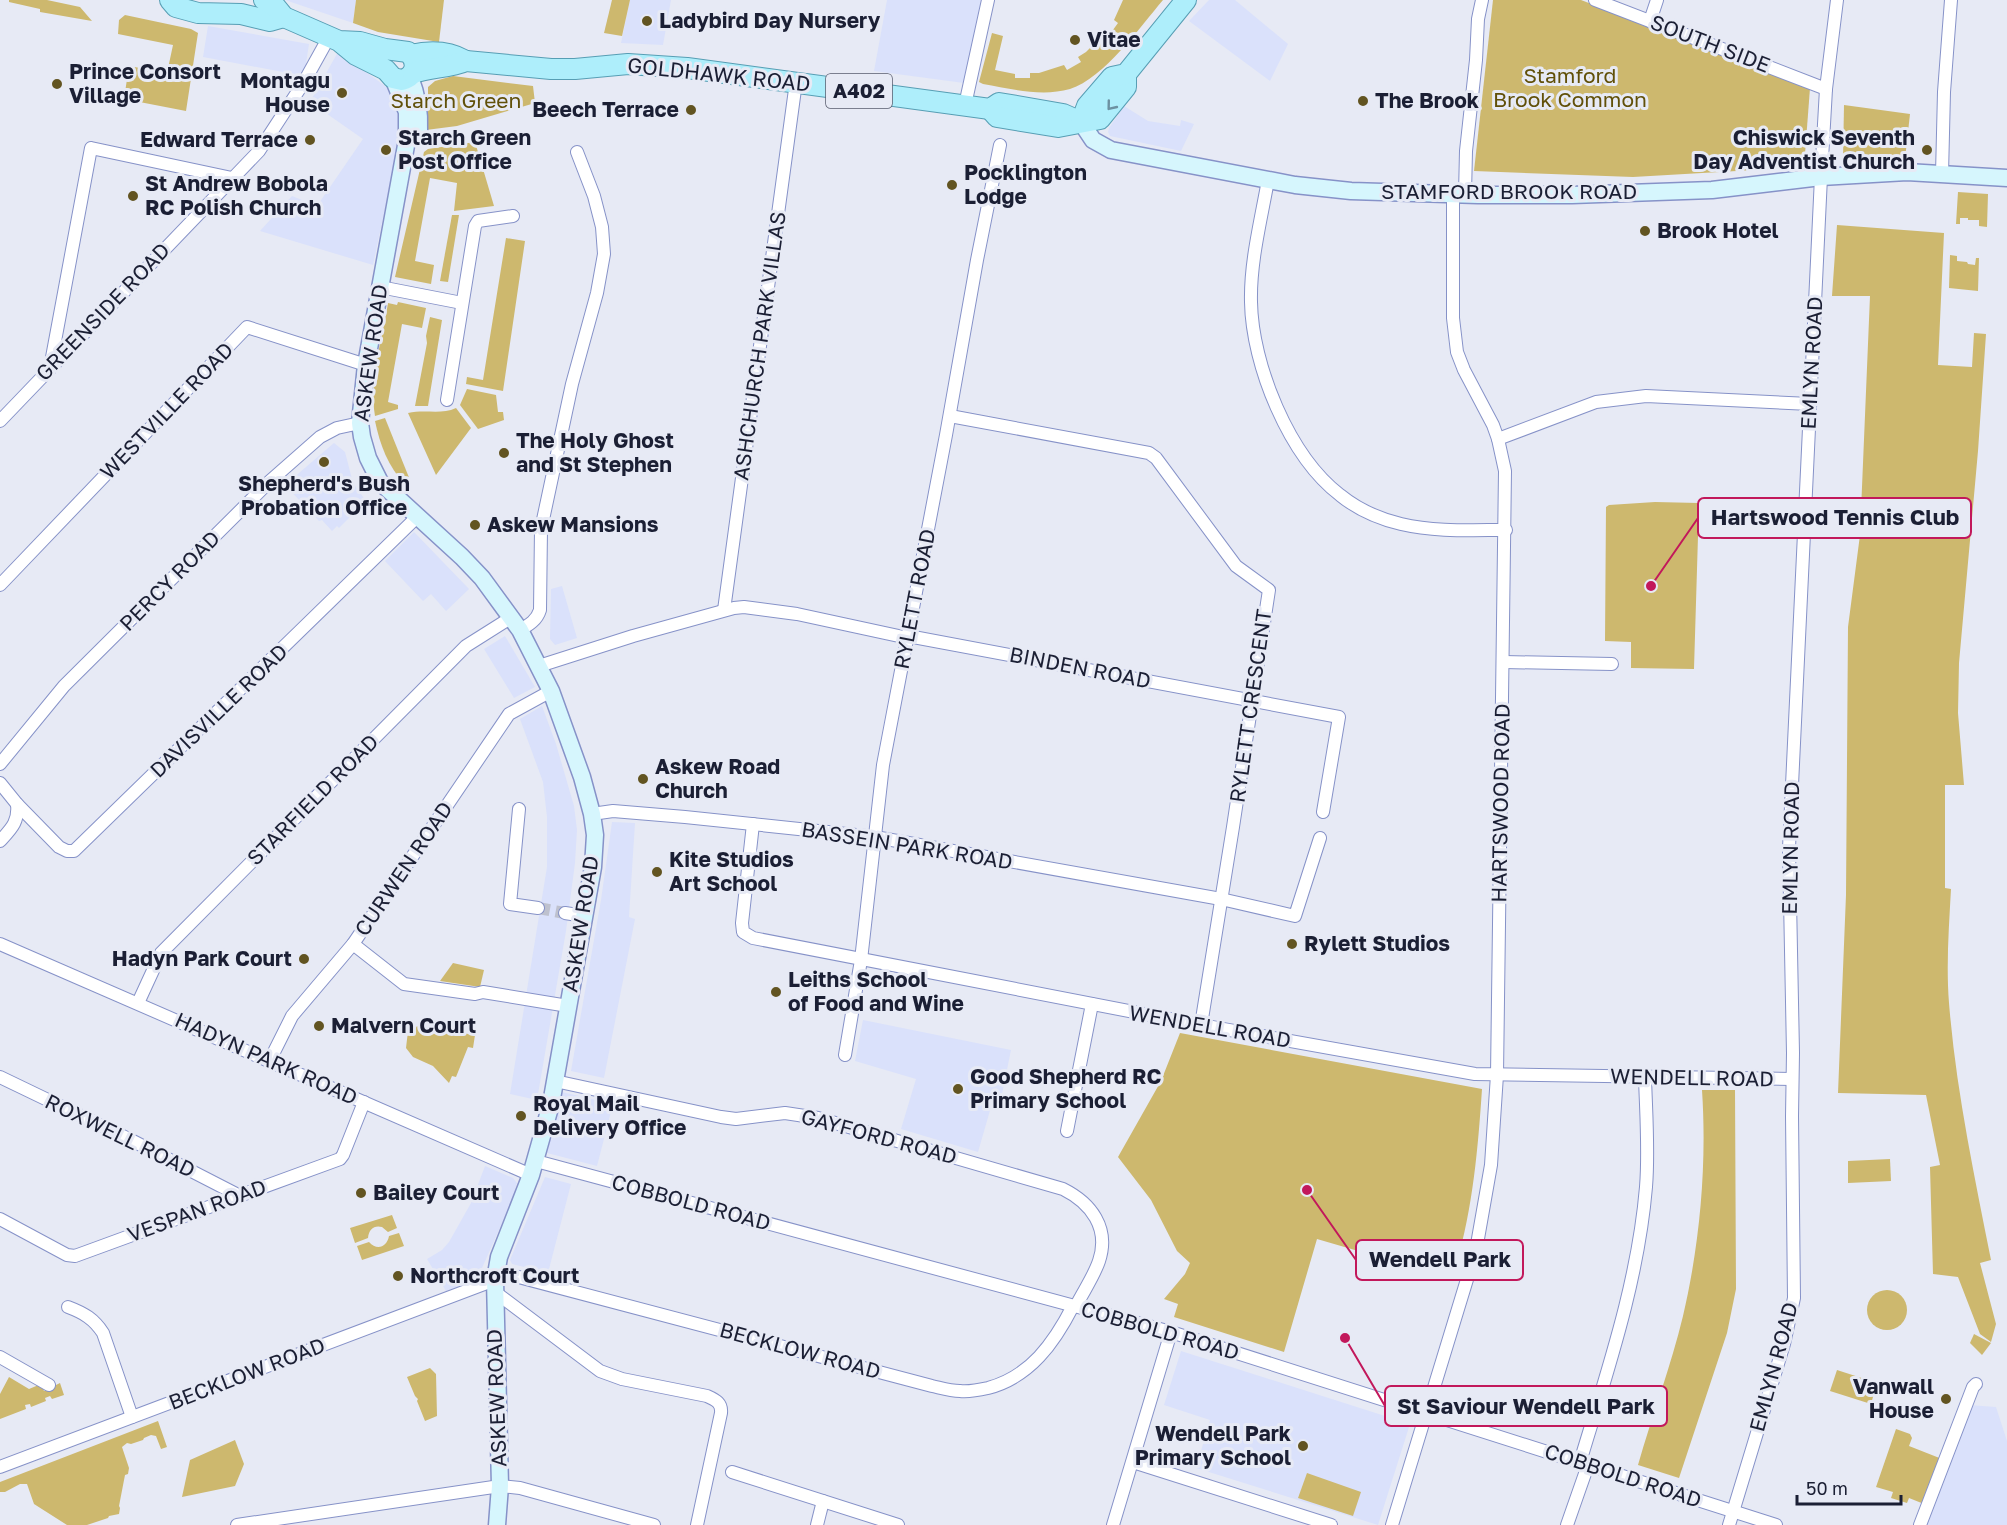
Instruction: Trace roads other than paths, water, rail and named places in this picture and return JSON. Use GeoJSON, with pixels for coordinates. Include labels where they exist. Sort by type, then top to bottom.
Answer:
{"type":"FeatureCollection","features":[{"type":"Feature","properties":{"kind":"main road"},"geometry":{"type":"LineString","coordinates":[[170,0],[176,7],[198,13],[239,10],[253,13],[259,0]]}},
{"type":"Feature","properties":{"kind":"main road"},"geometry":{"type":"LineString","coordinates":[[264,0],[275,6],[284,17],[334,39],[360,42],[402,67]]}},
{"type":"Feature","properties":{"kind":"main road"},"geometry":{"type":"LineString","coordinates":[[1081,122],[1087,106],[1112,77],[1126,74],[1186,0]]}},
{"type":"Feature","properties":{"kind":"main road"},"geometry":{"type":"LineString","coordinates":[[239,10],[270,21],[284,17]]}},
{"type":"Feature","properties":{"kind":"main road","name":"GOLDHAWK ROAD"},"geometry":{"type":"LineString","coordinates":[[402,67],[432,52],[456,56],[466,61],[551,69],[647,65],[710,70],[990,109],[999,103],[1063,114],[1081,122]]}},
{"type":"Feature","properties":{"kind":"main road","name":"ASKEW ROAD"},"geometry":{"type":"LineString","coordinates":[[402,67],[417,95],[419,130],[407,140],[366,365],[360,423],[365,448],[376,477],[387,490],[462,557],[482,578],[516,624],[551,691],[573,747],[592,814],[595,835],[593,867],[555,1081],[534,1168],[499,1257],[495,1281],[500,1486],[497,1525]]}},
{"type":"Feature","properties":{"kind":"main road","name":"STAMFORD BROOK ROAD"},"geometry":{"type":"LineString","coordinates":[[1081,122],[1094,140],[1111,150],[1311,188],[1351,192],[1552,196],[1701,190],[1821,177],[1907,172],[2007,178]]}},
{"type":"Feature","properties":{"kind":"street","name":"HARTSWOOD ROAD"},"geometry":{"type":"LineString","coordinates":[[1392,1525],[1469,1276],[1483,1220],[1491,1165],[1497,1075],[1505,471],[1498,438],[1487,411],[1464,370],[1455,343],[1453,318],[1459,194],[1466,151],[1478,19],[1482,0]]}},
{"type":"Feature","properties":{"kind":"street","name":"SOUTH SIDE"},"geometry":{"type":"LineString","coordinates":[[1595,0],[1826,88]]}},
{"type":"Feature","properties":{"kind":"street"},"geometry":{"type":"LineString","coordinates":[[1650,21],[1657,0]]}},
{"type":"Feature","properties":{"kind":"street","name":"EMLYN ROAD"},"geometry":{"type":"LineString","coordinates":[[1729,1525],[1785,1344],[1794,1299],[1790,848],[1821,177],[1826,88],[1837,0]]}},
{"type":"Feature","properties":{"kind":"street"},"geometry":{"type":"LineString","coordinates":[[1947,174],[1944,92],[1951,0]]}},
{"type":"Feature","properties":{"kind":"street"},"geometry":{"type":"LineString","coordinates":[[965,105],[990,8]]}},
{"type":"Feature","properties":{"kind":"street","name":"GREENSIDE ROAD"},"geometry":{"type":"LineString","coordinates":[[0,421],[260,150],[334,39]]}},
{"type":"Feature","properties":{"kind":"street","name":"ASHCHURCH PARK VILLAS"},"geometry":{"type":"LineString","coordinates":[[724,610],[796,82]]}},
{"type":"Feature","properties":{"kind":"street","name":"RYLETT ROAD"},"geometry":{"type":"LineString","coordinates":[[845,1055],[861,960],[883,765],[1000,145]]}},
{"type":"Feature","properties":{"kind":"street"},"geometry":{"type":"LineString","coordinates":[[50,368],[91,148],[232,178]]}},
{"type":"Feature","properties":{"kind":"street","name":"STARFIELD ROAD"},"geometry":{"type":"LineString","coordinates":[[138,1003],[161,953],[466,646],[516,624],[534,621],[538,616],[541,529],[572,384],[603,263],[602,227],[594,196],[577,152]]}},
{"type":"Feature","properties":{"kind":"street"},"geometry":{"type":"LineString","coordinates":[[1268,180],[1251,288],[1253,330],[1263,370],[1275,402],[1290,434],[1307,461],[1341,496],[1366,511],[1390,520],[1402,524],[1440,529],[1506,530]]}},
{"type":"Feature","properties":{"kind":"street"},"geometry":{"type":"LineString","coordinates":[[447,400],[475,226],[478,221],[484,219],[513,216]]}},
{"type":"Feature","properties":{"kind":"street"},"geometry":{"type":"LineString","coordinates":[[380,287],[462,303]]}},
{"type":"Feature","properties":{"kind":"street","name":"WESTVILLE ROAD"},"geometry":{"type":"LineString","coordinates":[[0,585],[247,327],[366,365]]}},
{"type":"Feature","properties":{"kind":"street"},"geometry":{"type":"LineString","coordinates":[[1498,438],[1596,402],[1621,398],[1646,396],[1810,404]]}},
{"type":"Feature","properties":{"kind":"street","name":"RYLETT CRESCENT"},"geometry":{"type":"LineString","coordinates":[[950,416],[1149,453],[1156,458],[1236,566],[1269,590],[1201,1025]]}},
{"type":"Feature","properties":{"kind":"street","name":"PERCY ROAD"},"geometry":{"type":"LineString","coordinates":[[0,764],[64,686],[270,481],[320,437],[336,428],[360,423]]}},
{"type":"Feature","properties":{"kind":"street","name":"DAVISVILLE ROAD"},"geometry":{"type":"LineString","coordinates":[[17,804],[64,850],[71,851],[78,848],[417,517]]}},
{"type":"Feature","properties":{"kind":"street","name":"BINDEN ROAD"},"geometry":{"type":"LineString","coordinates":[[539,666],[724,610],[744,607],[797,614],[908,637],[1339,717],[1323,812]]}},
{"type":"Feature","properties":{"kind":"street"},"geometry":{"type":"LineString","coordinates":[[1504,662],[1612,664]]}},
{"type":"Feature","properties":{"kind":"street","name":"CURWEN ROAD"},"geometry":{"type":"LineString","coordinates":[[269,1062],[292,1016],[353,944],[509,714],[551,691]]}},
{"type":"Feature","properties":{"kind":"street"},"geometry":{"type":"LineString","coordinates":[[0,783],[17,804],[15,825],[0,841]]}},
{"type":"Feature","properties":{"kind":"street"},"geometry":{"type":"LineString","coordinates":[[519,809],[510,904],[538,909]]}},
{"type":"Feature","properties":{"kind":"street","name":"BASSEIN PARK ROAD"},"geometry":{"type":"LineString","coordinates":[[592,814],[613,811],[875,837],[1221,899],[1295,916],[1320,838]]}},
{"type":"Feature","properties":{"kind":"street","name":"WENDELL ROAD"},"geometry":{"type":"LineString","coordinates":[[753,824],[742,923],[743,932],[753,938],[1201,1025],[1464,1072],[1497,1075],[1792,1079]]}},
{"type":"Feature","properties":{"kind":"street"},"geometry":{"type":"LineString","coordinates":[[565,913],[584,916]]}},
{"type":"Feature","properties":{"kind":"street","name":"HADYN PARK ROAD"},"geometry":{"type":"LineString","coordinates":[[0,944],[364,1102],[534,1168]]}},
{"type":"Feature","properties":{"kind":"street"},"geometry":{"type":"LineString","coordinates":[[353,944],[404,984],[475,994],[483,992],[568,1006]]}},
{"type":"Feature","properties":{"kind":"street"},"geometry":{"type":"LineString","coordinates":[[1067,1131],[1092,1004]]}},
{"type":"Feature","properties":{"kind":"street","name":"ROXWELL ROAD"},"geometry":{"type":"LineString","coordinates":[[0,1077],[240,1196]]}},
{"type":"Feature","properties":{"kind":"street"},"geometry":{"type":"LineString","coordinates":[[1567,1525],[1623,1319],[1637,1256],[1646,1184],[1645,1077]]}},
{"type":"Feature","properties":{"kind":"street","name":"GAYFORD ROAD"},"geometry":{"type":"LineString","coordinates":[[555,1081],[721,1117],[747,1118],[785,1113],[818,1118],[1063,1190],[1088,1206],[1097,1219],[1102,1238],[1099,1262],[1074,1306]]}},
{"type":"Feature","properties":{"kind":"street","name":"VESPAN ROAD"},"geometry":{"type":"LineString","coordinates":[[0,1219],[71,1256],[340,1159],[344,1155],[364,1102]]}},
{"type":"Feature","properties":{"kind":"street","name":"COBBOLD ROAD"},"geometry":{"type":"LineString","coordinates":[[534,1168],[1171,1332],[1776,1525]]}},
{"type":"Feature","properties":{"kind":"street"},"geometry":{"type":"LineString","coordinates":[[495,1281],[600,1371],[622,1379],[707,1396],[719,1402],[721,1413],[697,1525]]}},
{"type":"Feature","properties":{"kind":"street","name":"BECKLOW ROAD"},"geometry":{"type":"LineString","coordinates":[[0,1467],[495,1281],[962,1392],[1001,1384],[1025,1370],[1056,1335],[1074,1306]]}},
{"type":"Feature","properties":{"kind":"street"},"geometry":{"type":"LineString","coordinates":[[68,1307],[89,1316],[98,1324],[132,1417]]}},
{"type":"Feature","properties":{"kind":"street"},"geometry":{"type":"LineString","coordinates":[[1113,1525],[1171,1332]]}},
{"type":"Feature","properties":{"kind":"street"},"geometry":{"type":"LineString","coordinates":[[0,1357],[49,1385]]}},
{"type":"Feature","properties":{"kind":"street"},"geometry":{"type":"LineString","coordinates":[[1920,1525],[1976,1384]]}},
{"type":"Feature","properties":{"kind":"street"},"geometry":{"type":"LineString","coordinates":[[1132,1462],[1331,1525]]}},
{"type":"Feature","properties":{"kind":"street"},"geometry":{"type":"LineString","coordinates":[[732,1472],[898,1525]]}},
{"type":"Feature","properties":{"kind":"street"},"geometry":{"type":"LineString","coordinates":[[237,1525],[293,1520],[500,1486],[520,1488],[654,1525]]}},
{"type":"Feature","properties":{"kind":"street"},"geometry":{"type":"LineString","coordinates":[[817,1525],[823,1501]]}},
{"type":"Feature","properties":{"kind":"tunnel"},"geometry":{"type":"LineString","coordinates":[[538,908],[565,913]]}},
{"type":"Feature","properties":{"kind":"place","name":"Ladybird Day Nursery"},"geometry":{"type":"Point","coordinates":[647,21]}},
{"type":"Feature","properties":{"kind":"place","name":"Vitae"},"geometry":{"type":"Point","coordinates":[1075,40]}},
{"type":"Feature","properties":{"kind":"place","name":"Prince Consort Village"},"geometry":{"type":"Point","coordinates":[57,84]}},
{"type":"Feature","properties":{"kind":"place","name":"Montagu House"},"geometry":{"type":"Point","coordinates":[342,93]}},
{"type":"Feature","properties":{"kind":"place","name":"The Brook"},"geometry":{"type":"Point","coordinates":[1363,101]}},
{"type":"Feature","properties":{"kind":"place","name":"Beech Terrace"},"geometry":{"type":"Point","coordinates":[691,110]}},
{"type":"Feature","properties":{"kind":"place","name":"Edward Terrace"},"geometry":{"type":"Point","coordinates":[310,140]}},
{"type":"Feature","properties":{"kind":"place","name":"Starch Green Post Office"},"geometry":{"type":"Point","coordinates":[386,150]}},
{"type":"Feature","properties":{"kind":"place","name":"Chiswick Seventh Day Adventist Church"},"geometry":{"type":"Point","coordinates":[1927,150]}},
{"type":"Feature","properties":{"kind":"place","name":"Pocklington Lodge"},"geometry":{"type":"Point","coordinates":[952,185]}},
{"type":"Feature","properties":{"kind":"place","name":"St Andrew Bobola RC Polish Church"},"geometry":{"type":"Point","coordinates":[133,196]}},
{"type":"Feature","properties":{"kind":"place","name":"Brook Hotel"},"geometry":{"type":"Point","coordinates":[1645,231]}},
{"type":"Feature","properties":{"kind":"place","name":"The Holy Ghost and St Stephen"},"geometry":{"type":"Point","coordinates":[504,453]}},
{"type":"Feature","properties":{"kind":"place","name":"Shepherd's Bush Probation Office"},"geometry":{"type":"Point","coordinates":[324,462]}},
{"type":"Feature","properties":{"kind":"place","name":"Askew Mansions"},"geometry":{"type":"Point","coordinates":[475,525]}},
{"type":"Feature","properties":{"kind":"place","name":"Hartswood Tennis Club"},"geometry":{"type":"Point","coordinates":[1651,586]}},
{"type":"Feature","properties":{"kind":"place","name":"Askew Road Church"},"geometry":{"type":"Point","coordinates":[643,779]}},
{"type":"Feature","properties":{"kind":"place","name":"Kite Studios Art School"},"geometry":{"type":"Point","coordinates":[657,872]}},
{"type":"Feature","properties":{"kind":"place","name":"Rylett Studios"},"geometry":{"type":"Point","coordinates":[1292,944]}},
{"type":"Feature","properties":{"kind":"place","name":"Hadyn Park Court"},"geometry":{"type":"Point","coordinates":[304,959]}},
{"type":"Feature","properties":{"kind":"place","name":"Leiths School of Food and Wine"},"geometry":{"type":"Point","coordinates":[776,992]}},
{"type":"Feature","properties":{"kind":"place","name":"Malvern Court"},"geometry":{"type":"Point","coordinates":[319,1026]}},
{"type":"Feature","properties":{"kind":"place","name":"Good Shepherd RC Primary School"},"geometry":{"type":"Point","coordinates":[958,1089]}},
{"type":"Feature","properties":{"kind":"place","name":"Royal Mail Delivery Office"},"geometry":{"type":"Point","coordinates":[521,1116]}},
{"type":"Feature","properties":{"kind":"place","name":"Wendell Park"},"geometry":{"type":"Point","coordinates":[1307,1190]}},
{"type":"Feature","properties":{"kind":"place","name":"Bailey Court"},"geometry":{"type":"Point","coordinates":[361,1193]}},
{"type":"Feature","properties":{"kind":"place","name":"Northcroft Court"},"geometry":{"type":"Point","coordinates":[398,1276]}},
{"type":"Feature","properties":{"kind":"place","name":"St Saviour Wendell Park"},"geometry":{"type":"Point","coordinates":[1345,1338]}},
{"type":"Feature","properties":{"kind":"place","name":"Vanwall House"},"geometry":{"type":"Point","coordinates":[1946,1399]}},
{"type":"Feature","properties":{"kind":"place","name":"Wendell Park Primary School"},"geometry":{"type":"Point","coordinates":[1303,1446]}},
{"type":"Feature","properties":{"kind":"park label","name":"Stamford Brook Common"},"geometry":{"type":"Point","coordinates":[1570,88]}},
{"type":"Feature","properties":{"kind":"park label","name":"Starch Green"},"geometry":{"type":"Point","coordinates":[456,101]}}]}
